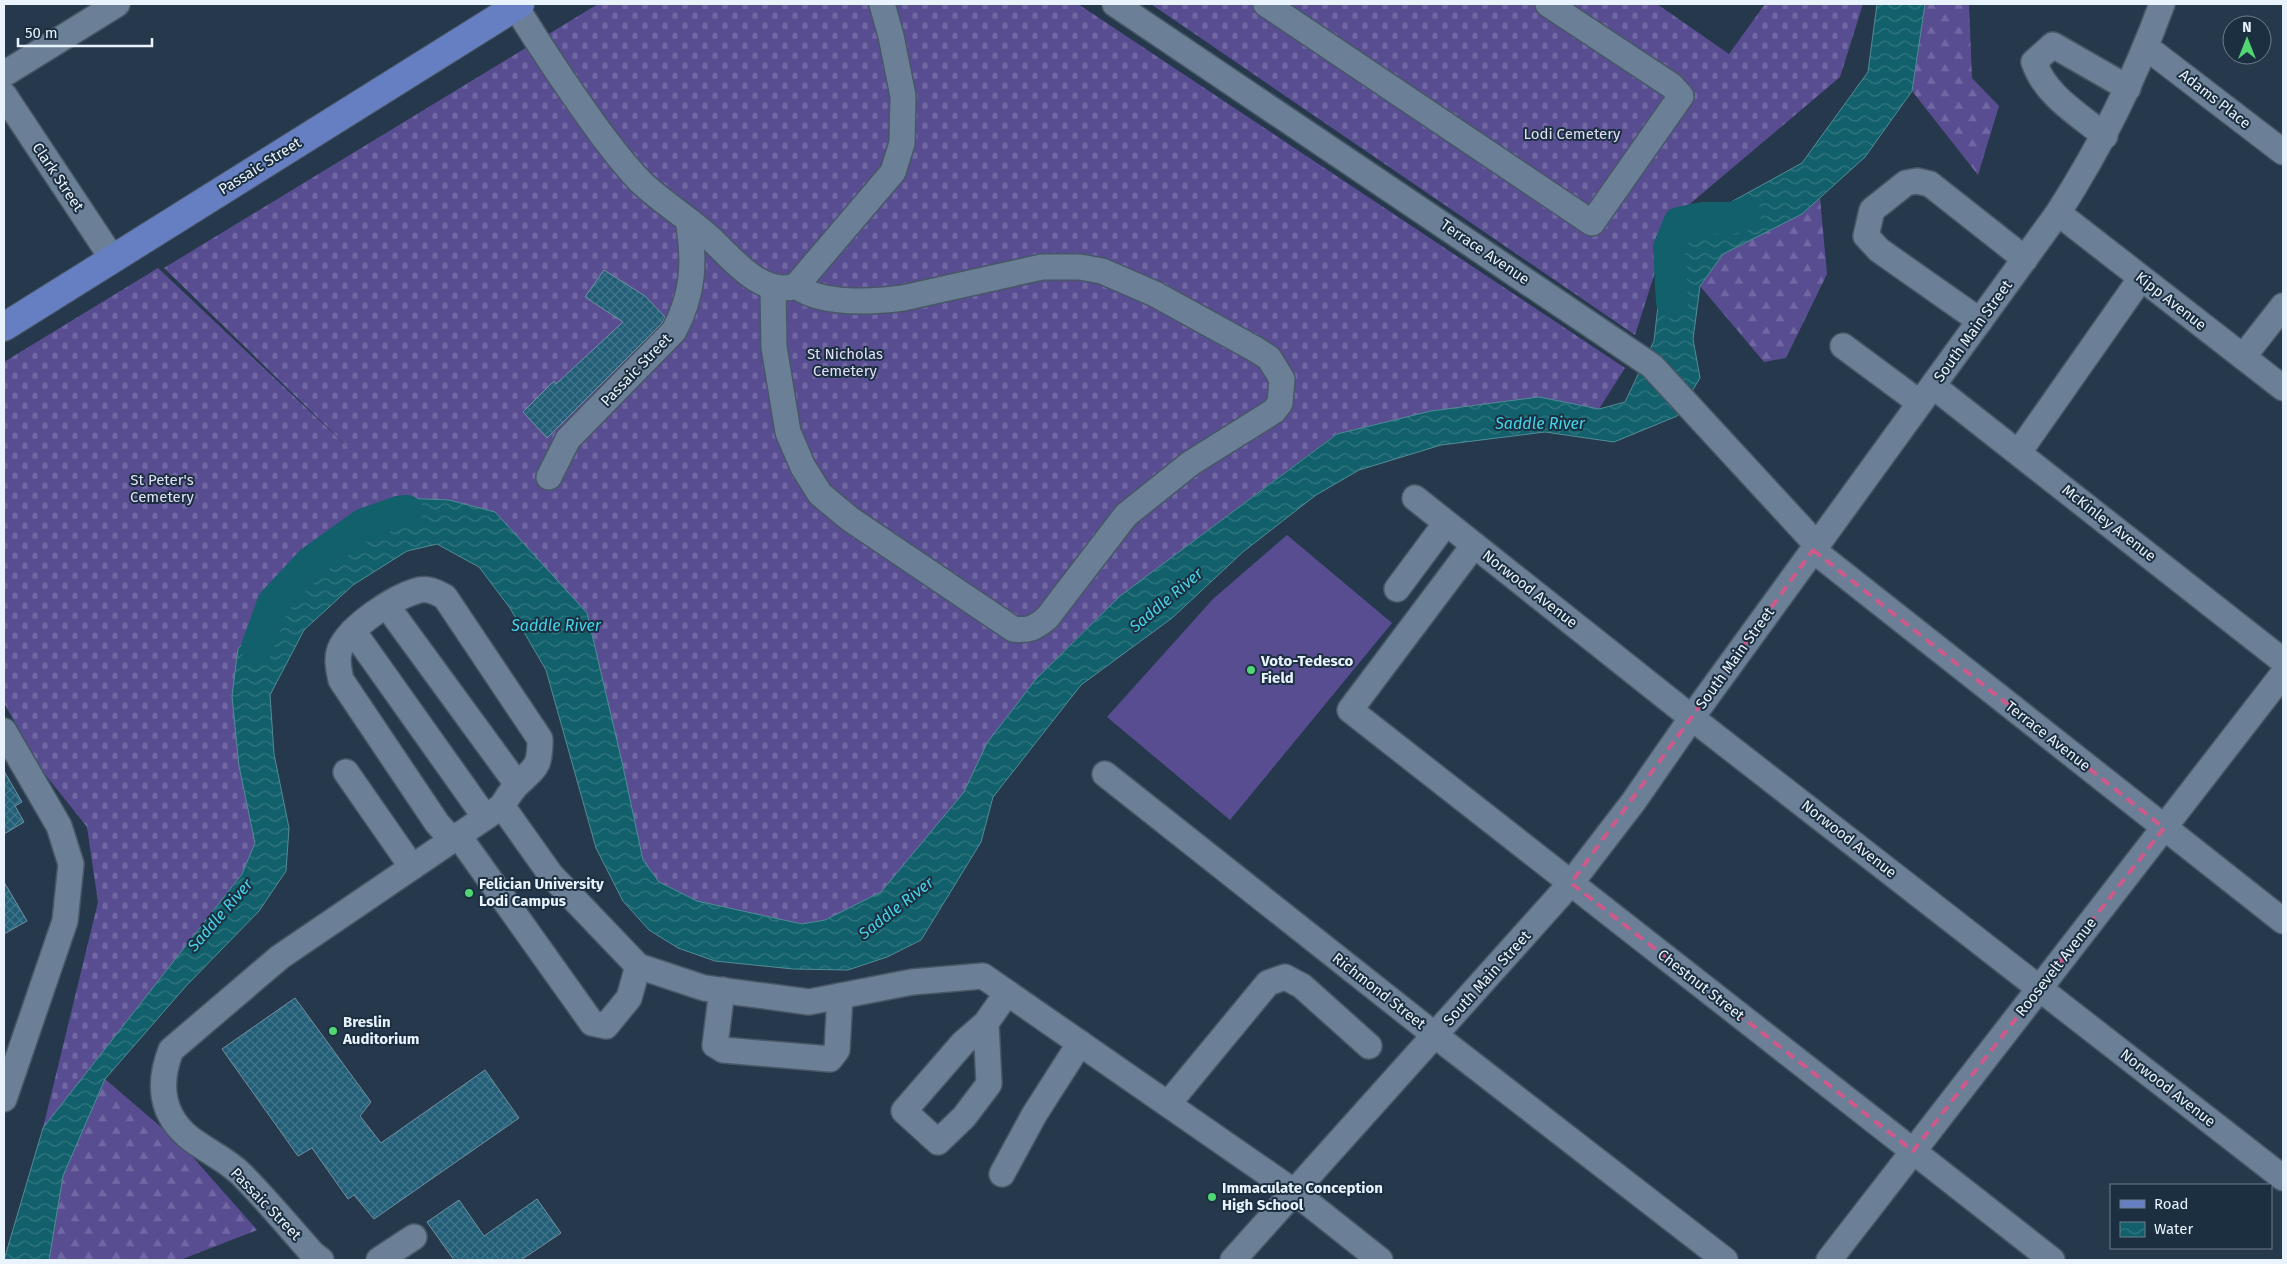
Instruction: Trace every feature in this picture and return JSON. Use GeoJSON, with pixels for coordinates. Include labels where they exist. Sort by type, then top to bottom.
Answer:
{"type":"FeatureCollection","features":[{"type":"Feature","properties":{"kind":"main road","name":"Passaic Street"},"geometry":{"type":"LineString","coordinates":[[4,327],[517,5]]}},
{"type":"Feature","properties":{"kind":"street"},"geometry":{"type":"LineString","coordinates":[[70,33],[89,4]]}},
{"type":"Feature","properties":{"kind":"street"},"geometry":{"type":"LineString","coordinates":[[4,74],[117,4]]}},
{"type":"Feature","properties":{"kind":"street"},"geometry":{"type":"LineString","coordinates":[[517,5],[567,88],[613,150],[644,184],[758,281],[785,287],[808,294],[856,301],[902,298],[1042,267],[1080,267],[1102,270],[1155,294],[1269,358],[1282,379],[1280,403],[1274,411],[1191,463],[1154,490],[1126,515],[1047,618],[1034,629],[1024,631],[1013,629],[850,519],[820,494],[803,467],[788,432],[774,347],[785,287],[894,172],[902,143],[903,96],[882,4]]}},
{"type":"Feature","properties":{"kind":"street","name":"Terrace Avenue"},"geometry":{"type":"LineString","coordinates":[[1115,4],[1632,350],[1652,366],[1687,402],[1815,548],[2283,921]]}},
{"type":"Feature","properties":{"kind":"street"},"geometry":{"type":"LineString","coordinates":[[1266,4],[1592,223],[1681,96],[1672,86],[1548,4]]}},
{"type":"Feature","properties":{"kind":"street","name":"South Main Street"},"geometry":{"type":"LineString","coordinates":[[1233,1260],[1293,1191],[1436,1036],[1571,883],[1634,801],[1692,718],[2058,213],[2105,136],[2146,47],[2162,4]]}},
{"type":"Feature","properties":{"kind":"street"},"geometry":{"type":"LineString","coordinates":[[2105,136],[2047,88],[2038,76],[2034,62],[2053,45],[2128,88]]}},
{"type":"Feature","properties":{"kind":"street","name":"Adams Place"},"geometry":{"type":"LineString","coordinates":[[2146,47],[2283,152]]}},
{"type":"Feature","properties":{"kind":"street","name":"Clark Street"},"geometry":{"type":"LineString","coordinates":[[4,95],[112,258]]}},
{"type":"Feature","properties":{"kind":"street"},"geometry":{"type":"LineString","coordinates":[[1980,321],[1879,250],[1866,236],[1872,210],[1906,183],[1917,181],[1930,184],[2025,259]]}},
{"type":"Feature","properties":{"kind":"street","name":"Kipp Avenue"},"geometry":{"type":"LineString","coordinates":[[2058,213],[2283,388]]}},
{"type":"Feature","properties":{"kind":"street","name":"Passaic Street"},"geometry":{"type":"LineString","coordinates":[[550,477],[568,439],[674,331],[690,291],[692,243],[688,220]]}},
{"type":"Feature","properties":{"kind":"street"},"geometry":{"type":"LineString","coordinates":[[2019,452],[2141,278]]}},
{"type":"Feature","properties":{"kind":"street"},"geometry":{"type":"LineString","coordinates":[[2243,357],[2283,306]]}},
{"type":"Feature","properties":{"kind":"street","name":"McKinley Avenue"},"geometry":{"type":"LineString","coordinates":[[1843,346],[1927,394],[2019,452],[2283,661]]}},
{"type":"Feature","properties":{"kind":"street","name":"Norwood Avenue"},"geometry":{"type":"LineString","coordinates":[[1416,498],[1692,718],[2283,1178]]}},
{"type":"Feature","properties":{"kind":"street"},"geometry":{"type":"LineString","coordinates":[[1397,589],[1446,523]]}},
{"type":"Feature","properties":{"kind":"street","name":"Chestnut Street"},"geometry":{"type":"LineString","coordinates":[[1474,545],[1350,710],[2052,1260]]}},
{"type":"Feature","properties":{"kind":"street"},"geometry":{"type":"LineString","coordinates":[[346,772],[412,867],[455,837],[493,811],[517,784],[534,770],[539,761],[540,739],[445,597],[430,590],[416,590],[370,615],[353,631],[340,649],[338,662],[341,680],[437,823],[455,837],[592,1023],[606,1026],[629,998],[638,966]]}},
{"type":"Feature","properties":{"kind":"street"},"geometry":{"type":"LineString","coordinates":[[387,606],[517,784]]}},
{"type":"Feature","properties":{"kind":"street"},"geometry":{"type":"LineString","coordinates":[[353,631],[493,811],[638,966],[704,988],[809,1002],[912,982],[983,976],[1293,1191],[1380,1260]]}},
{"type":"Feature","properties":{"kind":"street","name":"Roosevelt Avenue"},"geometry":{"type":"LineString","coordinates":[[1829,1260],[2283,674]]}},
{"type":"Feature","properties":{"kind":"street"},"geometry":{"type":"LineString","coordinates":[[4,731],[59,826],[71,864],[65,921],[4,1099]]}},
{"type":"Feature","properties":{"kind":"street","name":"Richmond Street"},"geometry":{"type":"LineString","coordinates":[[1105,774],[1436,1036],[1725,1260]]}},
{"type":"Feature","properties":{"kind":"street","name":"Passaic Street"},"geometry":{"type":"LineString","coordinates":[[321,1260],[313,1254],[240,1173],[189,1138],[177,1124],[166,1104],[163,1091],[163,1070],[171,1050],[280,957],[412,867]]}},
{"type":"Feature","properties":{"kind":"street"},"geometry":{"type":"LineString","coordinates":[[1168,1104],[1268,982],[1284,977],[1302,986],[1369,1046]]}},
{"type":"Feature","properties":{"kind":"street"},"geometry":{"type":"LineString","coordinates":[[722,990],[716,1044],[723,1050],[830,1059],[837,1050],[840,996]]}},
{"type":"Feature","properties":{"kind":"street"},"geometry":{"type":"LineString","coordinates":[[986,1023],[1007,993]]}},
{"type":"Feature","properties":{"kind":"street"},"geometry":{"type":"LineString","coordinates":[[1002,1174],[1034,1114],[1080,1043]]}},
{"type":"Feature","properties":{"kind":"street"},"geometry":{"type":"LineString","coordinates":[[380,1260],[414,1237]]}},
{"type":"Feature","properties":{"kind":"highlighted area"},"geometry":{"type":"Polygon","coordinates":[[[1813,550],[2164,828],[1913,1151],[1571,883],[1813,550]]]}},
{"type":"Feature","properties":{"kind":"green space","name":"St Nicholas Cemetery"},"geometry":{"type":"Polygon","coordinates":[[[598,4],[1078,4],[1625,368],[1599,409],[1539,397],[1431,411],[1336,434],[1120,596],[1036,679],[987,743],[964,792],[881,892],[825,920],[802,924],[696,901],[659,882],[643,860],[622,762],[495,512],[309,561],[239,766],[255,843],[242,874],[43,1128],[98,902],[87,827],[44,773],[4,703],[4,362],[158,268],[355,454],[164,268],[598,4]]]}},
{"type":"Feature","properties":{"kind":"green space","name":"Lodi Cemetery"},"geometry":{"type":"Polygon","coordinates":[[[1151,4],[1657,4],[1729,54],[1765,4],[1863,4],[1840,77],[1672,219],[1635,335],[1151,4]]]}},
{"type":"Feature","properties":{"kind":"green space"},"geometry":{"type":"Polygon","coordinates":[[[1925,4],[1969,4],[1972,78],[1999,106],[1978,175],[1912,91],[1925,4]]]}},
{"type":"Feature","properties":{"kind":"green space"},"geometry":{"type":"Polygon","coordinates":[[[1820,198],[1827,274],[1786,358],[1764,362],[1700,286],[1723,254],[1802,214],[1820,198]]]}},
{"type":"Feature","properties":{"kind":"green space","name":"Voto-Tedesco Field"},"geometry":{"type":"Polygon","coordinates":[[[1287,535],[1392,623],[1230,820],[1107,717],[1213,599],[1287,535]]]}},
{"type":"Feature","properties":{"kind":"green space"},"geometry":{"type":"Polygon","coordinates":[[[105,1079],[183,1146],[257,1230],[180,1260],[49,1260],[63,1176],[105,1079]]]}},
{"type":"Feature","properties":{"kind":"water","name":"Saddle River"},"geometry":{"type":"Polygon","coordinates":[[[1877,4],[1925,4],[1912,91],[1865,157],[1802,214],[1723,254],[1700,286],[1693,339],[1700,378],[1677,416],[1614,442],[1545,432],[1441,445],[1359,470],[1316,495],[1244,551],[1172,618],[1081,685],[993,797],[981,842],[921,940],[887,957],[848,970],[793,969],[715,961],[678,948],[649,930],[623,901],[596,848],[546,670],[510,608],[479,567],[437,544],[407,551],[353,585],[304,630],[270,695],[274,754],[289,828],[286,871],[259,911],[186,986],[105,1079],[63,1176],[49,1260],[4,1260],[43,1128],[242,874],[255,843],[239,766],[232,696],[238,649],[309,561],[402,498],[449,500],[495,512],[587,613],[643,860],[659,882],[697,901],[802,924],[825,920],[881,892],[964,792],[987,743],[1036,679],[1120,596],[1337,434],[1431,411],[1539,397],[1599,409],[1625,402],[1654,341],[1659,297],[1671,251],[1693,223],[1802,163],[1868,72],[1877,4]]]}},
{"type":"Feature","properties":{"kind":"building"},"geometry":{"type":"Polygon","coordinates":[[[604,270],[645,296],[665,317],[662,323],[547,438],[523,412],[554,381],[556,384],[623,322],[585,297],[604,270]]]}},
{"type":"Feature","properties":{"kind":"building"},"geometry":{"type":"Polygon","coordinates":[[[4,771],[22,802],[15,806],[24,822],[4,834],[4,771]]]}},
{"type":"Feature","properties":{"kind":"building"},"geometry":{"type":"Polygon","coordinates":[[[4,882],[27,921],[4,934],[4,882]]]}},
{"type":"Feature","properties":{"kind":"building"},"geometry":{"type":"Polygon","coordinates":[[[295,998],[371,1102],[360,1116],[381,1143],[485,1070],[519,1118],[374,1219],[354,1195],[348,1199],[312,1148],[298,1156],[222,1049],[295,998]]]}},
{"type":"Feature","properties":{"kind":"building"},"geometry":{"type":"Polygon","coordinates":[[[537,1199],[561,1233],[521,1260],[454,1260],[427,1222],[459,1200],[484,1236],[537,1199]]]}},
{"type":"Feature","properties":{"kind":"waterway","name":"Saddle River"},"geometry":{"type":"LineString","coordinates":[[1672,302],[1669,248],[1679,223],[1703,218],[1731,218],[1745,214]]}},
{"type":"Feature","properties":{"kind":"waterway","name":"Saddle River"},"geometry":{"type":"LineString","coordinates":[[257,647],[273,603],[311,562],[364,524],[398,512],[407,511]]}},
{"type":"Feature","properties":{"kind":"place","name":"Voto-Tedesco Field"},"geometry":{"type":"Point","coordinates":[1251,670]}},
{"type":"Feature","properties":{"kind":"place","name":"Felician University Lodi Campus"},"geometry":{"type":"Point","coordinates":[469,893]}},
{"type":"Feature","properties":{"kind":"place","name":"Breslin Auditorium"},"geometry":{"type":"Point","coordinates":[333,1031]}},
{"type":"Feature","properties":{"kind":"place","name":"Immaculate Conception High School"},"geometry":{"type":"Point","coordinates":[1212,1197]}},
{"type":"Feature","properties":{"kind":"park label","name":"St Peter's Cemetery"},"geometry":{"type":"Point","coordinates":[162,488]}}]}
